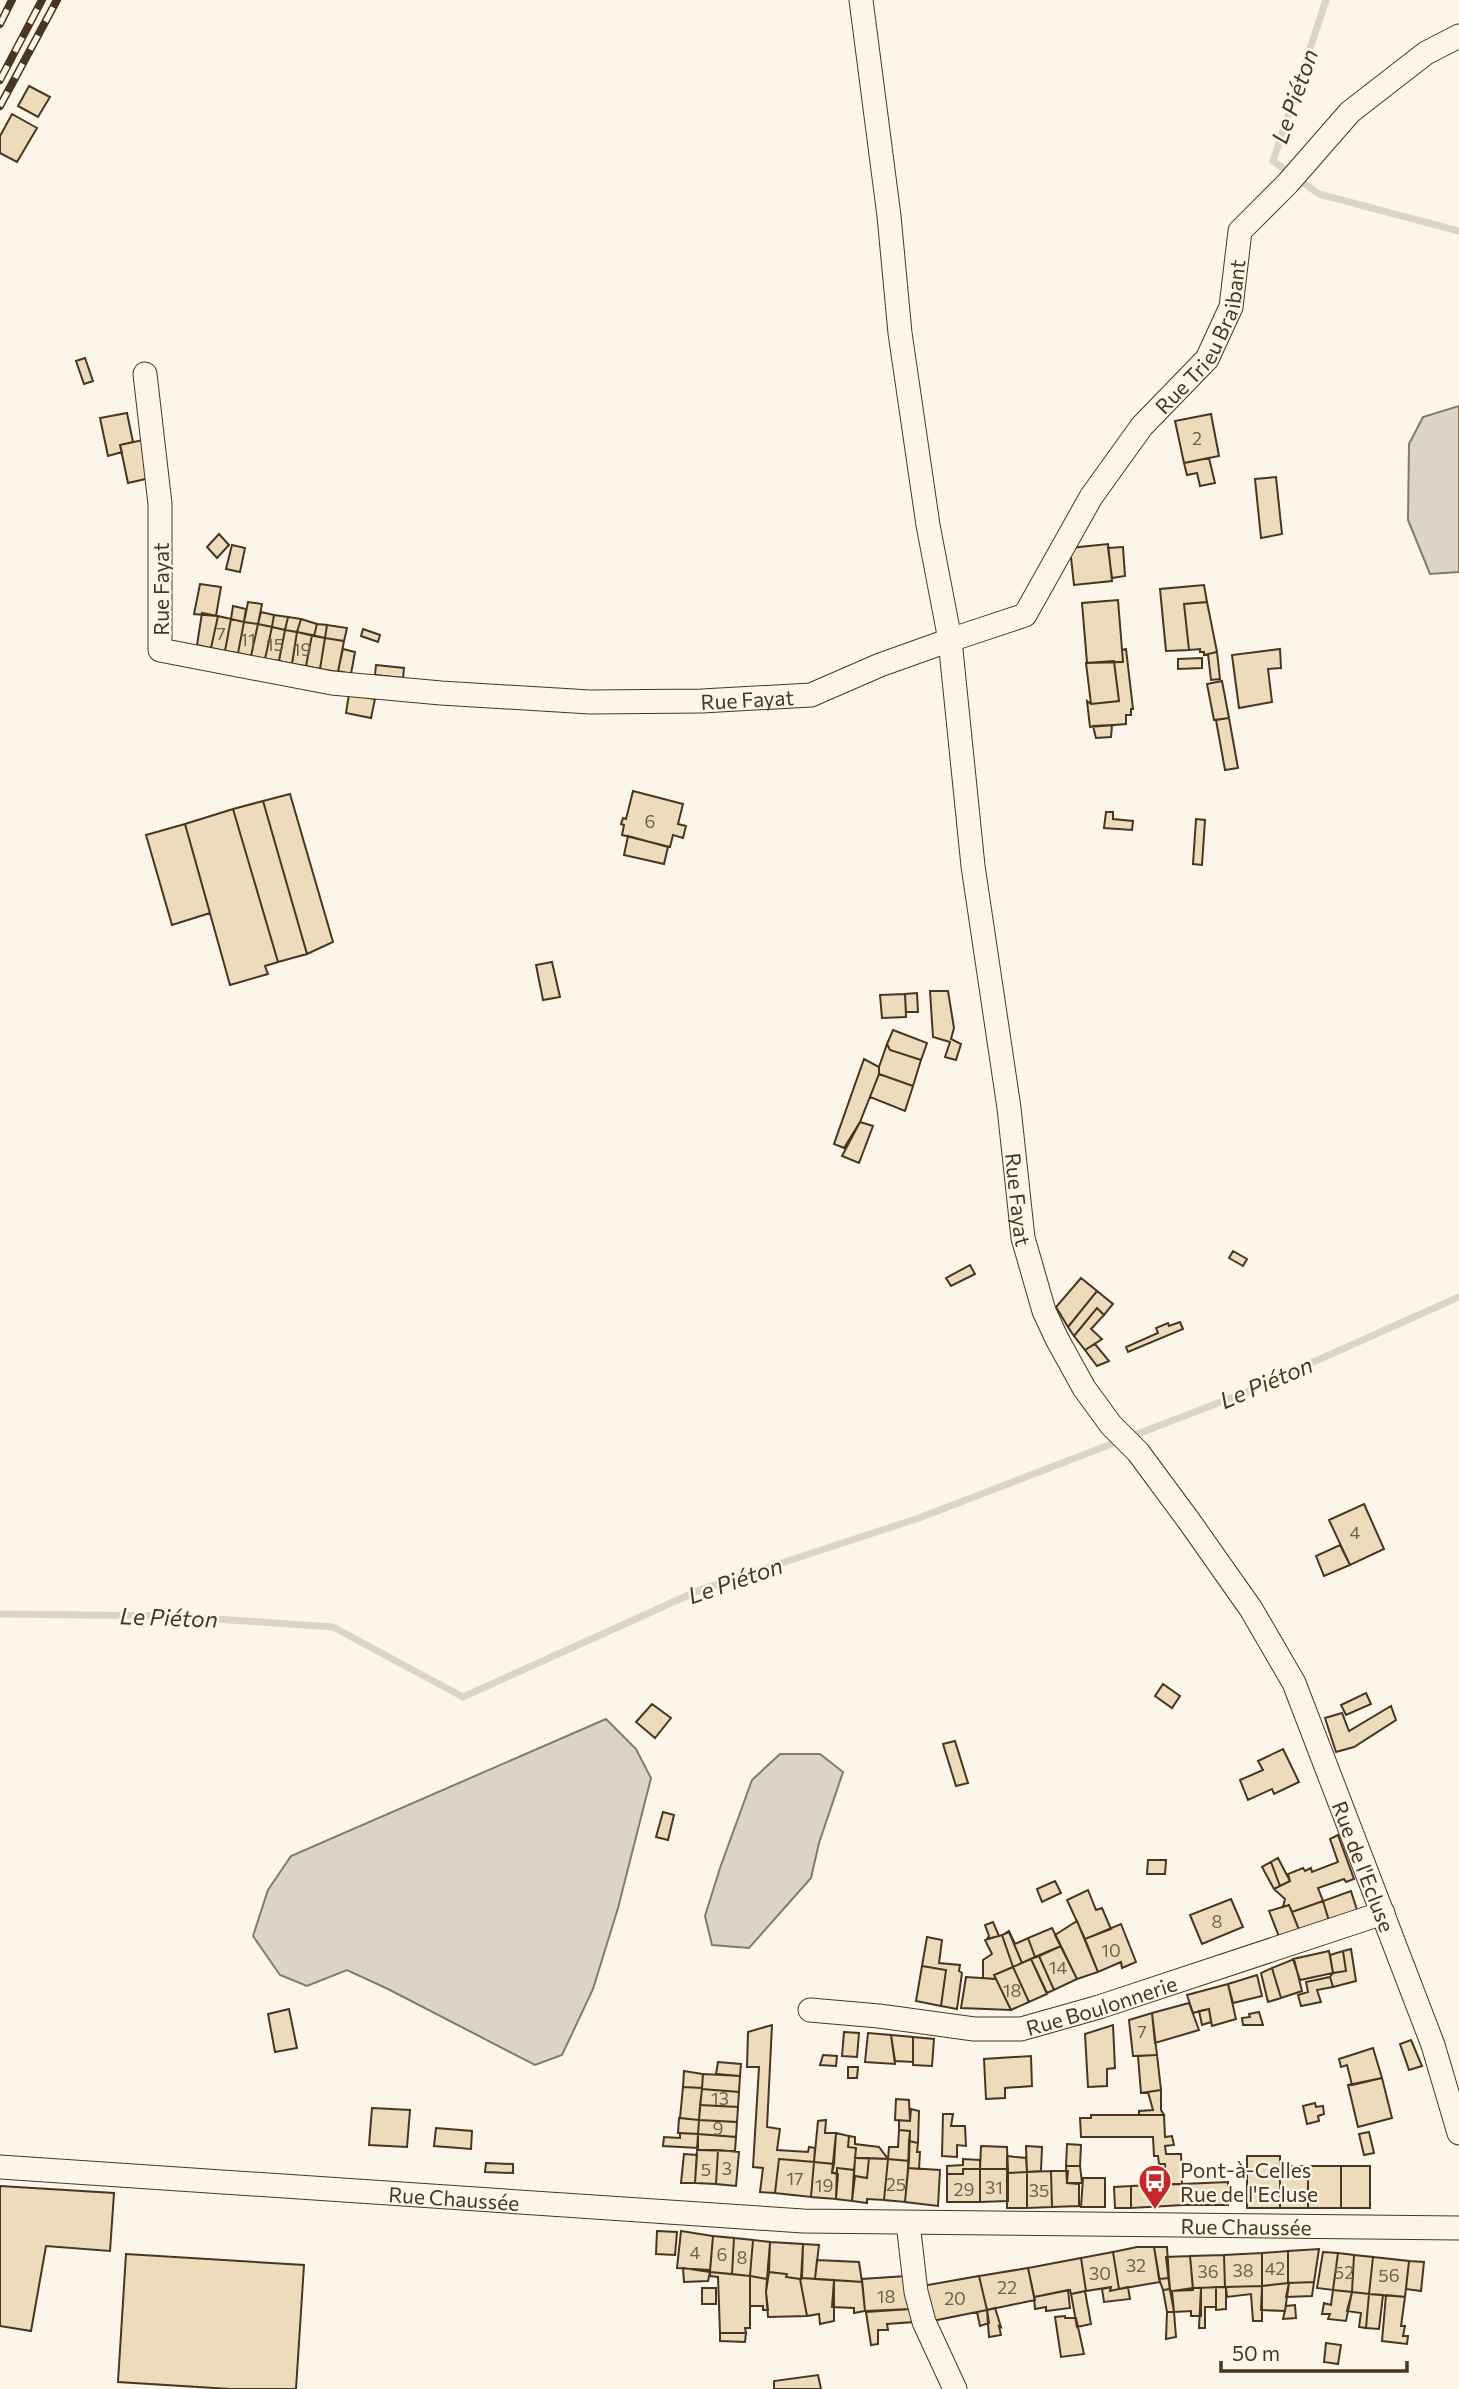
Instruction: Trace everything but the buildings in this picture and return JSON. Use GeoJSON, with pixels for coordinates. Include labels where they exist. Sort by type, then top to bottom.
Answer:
{"type":"FeatureCollection","features":[{"type":"Feature","properties":{"kind":"street"},"geometry":{"type":"LineString","coordinates":[[861,0],[890,216],[900,333],[928,525],[950,640]]}},
{"type":"Feature","properties":{"kind":"street","name":"Rue Trieu Braibant"},"geometry":{"type":"LineString","coordinates":[[950,640],[1026,615],[1105,476],[1142,426],[1207,359],[1231,307],[1240,231],[1289,183],[1350,112],[1426,53],[1459,36]]}},
{"type":"Feature","properties":{"kind":"street","name":"Rue Fayat"},"geometry":{"type":"LineString","coordinates":[[145,374],[160,504],[160,650],[332,683],[590,702],[702,701],[811,695],[880,665],[950,640],[974,866],[1009,1108],[1023,1238],[1044,1311],[1057,1339],[1084,1388],[1111,1425],[1138,1452]]}},
{"type":"Feature","properties":{"kind":"street","name":"Rue de l'Ecluse"},"geometry":{"type":"LineString","coordinates":[[1138,1452],[1251,1609],[1294,1683],[1433,2045],[1459,2133]]}},
{"type":"Feature","properties":{"kind":"street","name":"Rue Boulonnerie"},"geometry":{"type":"LineString","coordinates":[[810,2010],[974,2029],[1021,2029],[1099,2007],[1383,1913]]}},
{"type":"Feature","properties":{"kind":"street","name":"Rue Chaussée"},"geometry":{"type":"LineString","coordinates":[[0,2168],[803,2221],[1459,2228]]}},
{"type":"Feature","properties":{"kind":"street"},"geometry":{"type":"LineString","coordinates":[[908,2223],[916,2292],[924,2322],[955,2389]]}},
{"type":"Feature","properties":{"kind":"shaded area"},"geometry":{"type":"Polygon","coordinates":[[[1459,406],[1459,572],[1430,574],[1408,520],[1409,444],[1423,417],[1459,406]]]}},
{"type":"Feature","properties":{"kind":"shaded area"},"geometry":{"type":"Polygon","coordinates":[[[606,1719],[636,1749],[651,1778],[618,1908],[593,1989],[562,2055],[535,2065],[347,1970],[307,1986],[280,1975],[253,1936],[268,1890],[291,1856],[606,1719]]]}},
{"type":"Feature","properties":{"kind":"shaded area"},"geometry":{"type":"Polygon","coordinates":[[[780,1754],[820,1754],[843,1772],[819,1843],[811,1878],[749,1948],[712,1945],[705,1916],[720,1868],[752,1780],[780,1754]]]}},
{"type":"Feature","properties":{"kind":"waterway","name":"Le Piéton"},"geometry":{"type":"LineString","coordinates":[[1326,0],[1273,161],[1319,194],[1459,231]]}},
{"type":"Feature","properties":{"kind":"waterway","name":"Le Piéton"},"geometry":{"type":"LineString","coordinates":[[0,1614],[172,1616],[333,1627],[463,1697],[702,1589],[919,1518],[1244,1393],[1459,1297]]}},
{"type":"Feature","properties":{"kind":"railway"},"geometry":{"type":"LineString","coordinates":[[0,24],[12,0]]}},
{"type":"Feature","properties":{"kind":"railway"},"geometry":{"type":"LineString","coordinates":[[0,80],[42,0]]}},
{"type":"Feature","properties":{"kind":"railway"},"geometry":{"type":"LineString","coordinates":[[0,106],[57,0]]}},
{"type":"Feature","properties":{"kind":"place","name":"Pont-à-Celles Rue de l'Ecluse"},"geometry":{"type":"Point","coordinates":[1155,2211]}}]}
